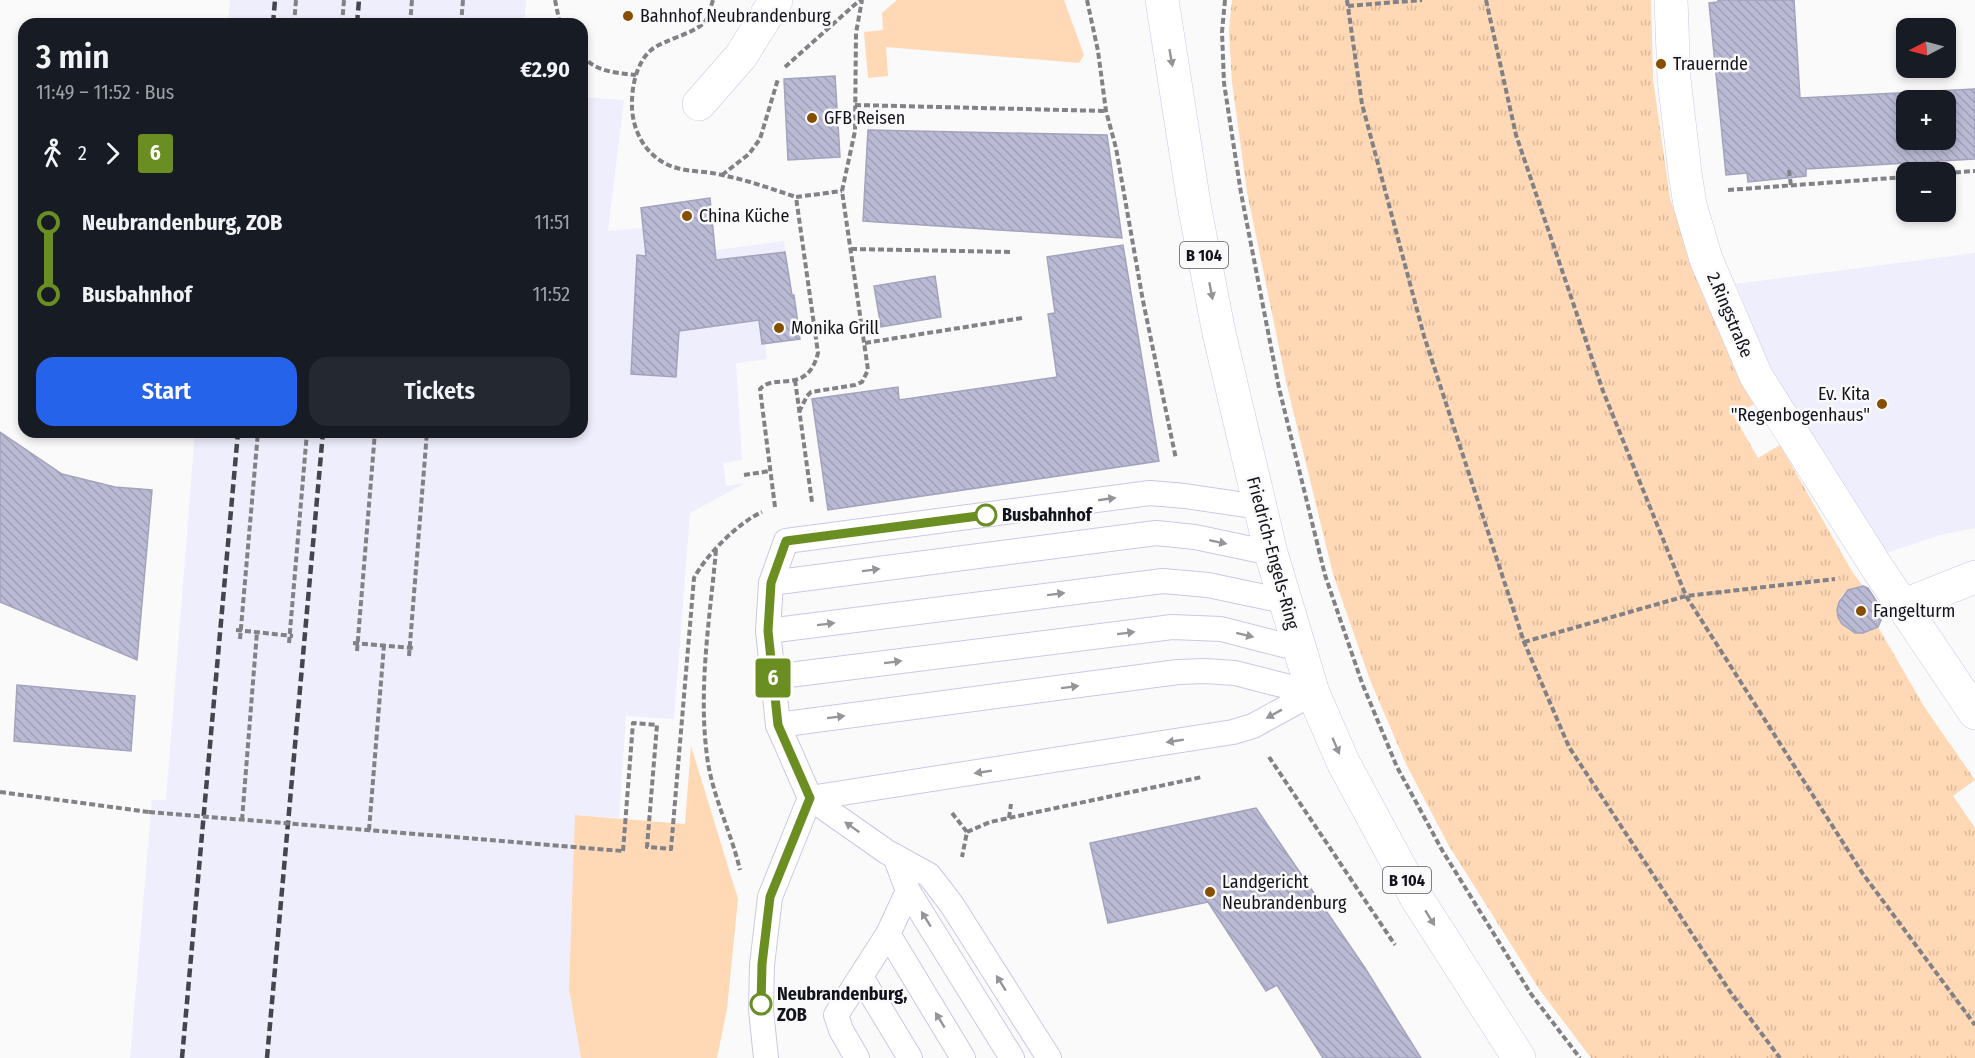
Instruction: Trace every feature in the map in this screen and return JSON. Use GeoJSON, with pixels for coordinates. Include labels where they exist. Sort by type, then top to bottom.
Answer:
{"type":"FeatureCollection","features":[{"type":"Feature","properties":{"kind":"main road"},"geometry":{"type":"LineString","coordinates":[[699,104],[741,56],[776,0]]}},
{"type":"Feature","properties":{"kind":"main road","name":"Friedrich-Engels-Ring"},"geometry":{"type":"LineString","coordinates":[[1162,0],[1195,210],[1219,333],[1271,553],[1313,693],[1344,764],[1416,897],[1519,1058]]}},
{"type":"Feature","properties":{"kind":"main road","name":"2.Ringstraße"},"geometry":{"type":"LineString","coordinates":[[1671,0],[1674,79],[1688,193],[1706,259],[1756,376],[1876,566],[1975,713]]}},
{"type":"Feature","properties":{"kind":"main road"},"geometry":{"type":"LineString","coordinates":[[1902,606],[1975,577]]}},
{"type":"Feature","properties":{"kind":"lane"},"geometry":{"type":"LineString","coordinates":[[1049,1058],[952,905],[929,875],[895,856],[810,798],[778,725],[768,631],[771,583],[786,541],[1150,493],[1259,507]]}},
{"type":"Feature","properties":{"kind":"lane"},"geometry":{"type":"LineString","coordinates":[[771,583],[1156,533],[1195,537],[1271,553]]}},
{"type":"Feature","properties":{"kind":"lane"},"geometry":{"type":"LineString","coordinates":[[768,631],[1163,581],[1208,585],[1284,601]]}},
{"type":"Feature","properties":{"kind":"lane"},"geometry":{"type":"LineString","coordinates":[[773,677],[1172,627],[1221,629],[1299,649]]}},
{"type":"Feature","properties":{"kind":"lane"},"geometry":{"type":"LineString","coordinates":[[778,725],[1178,672],[1235,673],[1313,693]]}},
{"type":"Feature","properties":{"kind":"lane"},"geometry":{"type":"LineString","coordinates":[[810,798],[1233,732],[1253,726],[1313,693]]}},
{"type":"Feature","properties":{"kind":"lane"},"geometry":{"type":"LineString","coordinates":[[766,1058],[761,987],[770,897],[810,798]]}},
{"type":"Feature","properties":{"kind":"lane"},"geometry":{"type":"LineString","coordinates":[[895,856],[909,891],[1012,1058]]}},
{"type":"Feature","properties":{"kind":"lane"},"geometry":{"type":"LineString","coordinates":[[857,1058],[841,1030],[836,1015],[888,934],[909,891]]}},
{"type":"Feature","properties":{"kind":"lane"},"geometry":{"type":"LineString","coordinates":[[888,934],[963,1058]]}},
{"type":"Feature","properties":{"kind":"lane"},"geometry":{"type":"LineString","coordinates":[[861,977],[910,1058]]}},
{"type":"Feature","properties":{"kind":"path"},"geometry":{"type":"LineString","coordinates":[[294,18],[296,0]]}},
{"type":"Feature","properties":{"kind":"path"},"geometry":{"type":"LineString","coordinates":[[342,18],[344,0]]}},
{"type":"Feature","properties":{"kind":"path"},"geometry":{"type":"LineString","coordinates":[[410,18],[412,0]]}},
{"type":"Feature","properties":{"kind":"path"},"geometry":{"type":"LineString","coordinates":[[462,18],[463,0]]}},
{"type":"Feature","properties":{"kind":"path"},"geometry":{"type":"LineString","coordinates":[[555,0],[559,18]]}},
{"type":"Feature","properties":{"kind":"path"},"geometry":{"type":"LineString","coordinates":[[713,0],[707,19],[700,27],[663,43],[650,51],[642,62],[636,75],[632,96],[632,113],[640,140],[662,162],[678,168],[722,175],[796,197],[842,190]]}},
{"type":"Feature","properties":{"kind":"path"},"geometry":{"type":"LineString","coordinates":[[722,175],[749,154],[760,139],[778,79],[784,68],[861,0]]}},
{"type":"Feature","properties":{"kind":"path"},"geometry":{"type":"LineString","coordinates":[[800,412],[811,392],[855,385],[862,382],[868,370],[842,190],[855,131],[856,33],[861,0]]}},
{"type":"Feature","properties":{"kind":"path"},"geometry":{"type":"LineString","coordinates":[[1225,0],[1222,32],[1224,83],[1241,193],[1279,388],[1325,575],[1362,682],[1397,767],[1442,850],[1531,994],[1580,1058]]}},
{"type":"Feature","properties":{"kind":"path"},"geometry":{"type":"LineString","coordinates":[[1347,0],[1362,104],[1425,336],[1524,642],[1569,747],[1731,993],[1780,1058]]}},
{"type":"Feature","properties":{"kind":"path"},"geometry":{"type":"LineString","coordinates":[[1348,6],[1422,0]]}},
{"type":"Feature","properties":{"kind":"path"},"geometry":{"type":"LineString","coordinates":[[1486,0],[1516,135],[1603,391],[1686,596],[1863,874],[1975,1025]]}},
{"type":"Feature","properties":{"kind":"path"},"geometry":{"type":"LineString","coordinates":[[588,61],[605,72],[636,75]]}},
{"type":"Feature","properties":{"kind":"path"},"geometry":{"type":"LineString","coordinates":[[855,105],[1106,111]]}},
{"type":"Feature","properties":{"kind":"path"},"geometry":{"type":"LineString","coordinates":[[1790,170],[1791,186]]}},
{"type":"Feature","properties":{"kind":"path"},"geometry":{"type":"LineString","coordinates":[[1956,172],[1975,171]]}},
{"type":"Feature","properties":{"kind":"path"},"geometry":{"type":"LineString","coordinates":[[1688,193],[1896,178]]}},
{"type":"Feature","properties":{"kind":"path"},"geometry":{"type":"LineString","coordinates":[[776,507],[760,389],[766,384],[795,380],[811,370],[818,353],[796,197]]}},
{"type":"Feature","properties":{"kind":"path"},"geometry":{"type":"LineString","coordinates":[[851,249],[1012,252]]}},
{"type":"Feature","properties":{"kind":"path"},"geometry":{"type":"LineString","coordinates":[[865,343],[1022,318]]}},
{"type":"Feature","properties":{"kind":"path"},"geometry":{"type":"LineString","coordinates":[[795,380],[813,510]]}},
{"type":"Feature","properties":{"kind":"path"},"geometry":{"type":"LineString","coordinates":[[240,639],[257,438]]}},
{"type":"Feature","properties":{"kind":"path"},"geometry":{"type":"LineString","coordinates":[[289,643],[307,438]]}},
{"type":"Feature","properties":{"kind":"path"},"geometry":{"type":"LineString","coordinates":[[357,651],[355,643],[374,438]]}},
{"type":"Feature","properties":{"kind":"path"},"geometry":{"type":"LineString","coordinates":[[409,656],[427,438]]}},
{"type":"Feature","properties":{"kind":"path"},"geometry":{"type":"LineString","coordinates":[[744,475],[770,471]]}},
{"type":"Feature","properties":{"kind":"path"},"geometry":{"type":"LineString","coordinates":[[0,792],[149,812],[623,851],[633,723],[657,725],[647,847],[671,849],[694,578],[716,549],[736,530],[759,513],[776,507],[785,508]]}},
{"type":"Feature","properties":{"kind":"path"},"geometry":{"type":"LineString","coordinates":[[716,549],[704,681],[707,755],[714,793],[740,867],[741,878]]}},
{"type":"Feature","properties":{"kind":"path"},"geometry":{"type":"LineString","coordinates":[[1524,642],[1686,596],[1839,578],[1876,566]]}},
{"type":"Feature","properties":{"kind":"path"},"geometry":{"type":"LineString","coordinates":[[239,630],[291,635]]}},
{"type":"Feature","properties":{"kind":"path"},"geometry":{"type":"LineString","coordinates":[[242,820],[257,632]]}},
{"type":"Feature","properties":{"kind":"path"},"geometry":{"type":"LineString","coordinates":[[355,643],[411,647]]}},
{"type":"Feature","properties":{"kind":"path"},"geometry":{"type":"LineString","coordinates":[[369,830],[384,645]]}},
{"type":"Feature","properties":{"kind":"path"},"geometry":{"type":"LineString","coordinates":[[967,832],[990,822],[1203,777]]}},
{"type":"Feature","properties":{"kind":"shaded area"},"geometry":{"type":"Polygon","coordinates":[[[230,0],[526,0],[524,18],[228,18],[230,0]]]}},
{"type":"Feature","properties":{"kind":"shaded area"},"geometry":{"type":"Polygon","coordinates":[[[588,97],[624,100],[608,231],[663,226],[661,204],[710,197],[716,250],[784,241],[800,339],[765,344],[767,359],[736,363],[742,460],[723,463],[726,486],[745,483],[690,513],[674,719],[626,716],[619,818],[576,815],[569,989],[581,1058],[130,1058],[152,800],[166,800],[195,438],[588,438],[588,97]]]}},
{"type":"Feature","properties":{"kind":"shaded area","name":"Ev. Kita \"Regenbogenhaus\""},"geometry":{"type":"Polygon","coordinates":[[[1975,253],[1975,528],[1940,535],[1883,554],[1775,380],[1736,284],[1975,253]]]}},
{"type":"Feature","properties":{"kind":"green space"},"geometry":{"type":"Polygon","coordinates":[[[897,0],[1064,0],[1084,55],[1079,63],[886,47],[888,76],[868,78],[864,32],[883,30],[882,13],[897,0]]]}},
{"type":"Feature","properties":{"kind":"green space"},"geometry":{"type":"Polygon","coordinates":[[[1232,0],[1651,0],[1653,79],[1670,198],[1698,280],[1756,403],[1734,416],[1758,458],[1780,445],[1853,573],[1863,586],[1849,589],[1841,597],[1838,607],[1839,617],[1844,626],[1853,632],[1864,633],[1878,627],[1925,708],[1975,780],[1953,796],[1975,828],[1975,1058],[1591,1058],[1539,989],[1449,846],[1406,764],[1370,680],[1333,574],[1287,386],[1247,192],[1232,82],[1229,31],[1232,0]]]}},
{"type":"Feature","properties":{"kind":"green space"},"geometry":{"type":"Polygon","coordinates":[[[691,746],[738,899],[727,1009],[717,1058],[581,1058],[569,989],[575,815],[685,824],[691,746]]]}},
{"type":"Feature","properties":{"kind":"building"},"geometry":{"type":"Polygon","coordinates":[[[1718,0],[1794,0],[1800,98],[1896,93],[1896,150],[1956,150],[1956,90],[1975,89],[1975,159],[1806,169],[1806,176],[1748,182],[1747,173],[1726,175],[1709,3],[1718,2],[1718,0]]]}},
{"type":"Feature","properties":{"kind":"building","name":"GFB Reisen"},"geometry":{"type":"Polygon","coordinates":[[[835,76],[840,157],[788,160],[784,79],[835,76]]]}},
{"type":"Feature","properties":{"kind":"building"},"geometry":{"type":"Polygon","coordinates":[[[868,130],[1107,135],[1122,238],[863,221],[868,130]]]}},
{"type":"Feature","properties":{"kind":"building"},"geometry":{"type":"Polygon","coordinates":[[[710,198],[716,260],[785,252],[800,339],[762,344],[759,320],[679,331],[676,377],[631,374],[637,255],[646,256],[641,208],[710,198]]]}},
{"type":"Feature","properties":{"kind":"building"},"geometry":{"type":"Polygon","coordinates":[[[1123,245],[1159,461],[828,510],[812,399],[898,387],[899,400],[1057,377],[1048,314],[1055,313],[1047,257],[1123,245]]]}},
{"type":"Feature","properties":{"kind":"building"},"geometry":{"type":"Polygon","coordinates":[[[935,276],[941,317],[881,327],[874,286],[935,276]]]}},
{"type":"Feature","properties":{"kind":"building"},"geometry":{"type":"Polygon","coordinates":[[[0,432],[62,474],[115,487],[152,490],[137,660],[0,602],[0,432]]]}},
{"type":"Feature","properties":{"kind":"building","name":"Fangelturm"},"geometry":{"type":"Polygon","coordinates":[[[1863,586],[1868,588],[1884,613],[1878,627],[1863,633],[1855,633],[1842,624],[1837,610],[1839,602],[1848,590],[1863,586]]]}},
{"type":"Feature","properties":{"kind":"building"},"geometry":{"type":"Polygon","coordinates":[[[17,685],[135,696],[131,751],[14,741],[17,685]]]}},
{"type":"Feature","properties":{"kind":"building","name":"Landgericht Neubrandenburg"},"geometry":{"type":"Polygon","coordinates":[[[1256,808],[1365,968],[1421,1058],[1323,1058],[1277,985],[1266,991],[1208,902],[1108,923],[1090,843],[1256,808]]]}},
{"type":"Feature","properties":{"kind":"railway"},"geometry":{"type":"LineString","coordinates":[[274,18],[275,0]]}},
{"type":"Feature","properties":{"kind":"railway"},"geometry":{"type":"LineString","coordinates":[[358,18],[359,0]]}},
{"type":"Feature","properties":{"kind":"railway"},"geometry":{"type":"LineString","coordinates":[[182,1058],[237,438]]}},
{"type":"Feature","properties":{"kind":"railway"},"geometry":{"type":"LineString","coordinates":[[267,1058],[322,438]]}},
{"type":"Feature","properties":{"kind":"bus line","name":"6"},"geometry":{"type":"LineString","coordinates":[[761,1004],[762,964],[770,897],[810,798],[778,725],[768,631],[771,583],[786,541],[986,515]]}},
{"type":"Feature","properties":{"kind":"place","name":"Bahnhof Neubrandenburg"},"geometry":{"type":"Point","coordinates":[628,16]}},
{"type":"Feature","properties":{"kind":"place","name":"Trauernde"},"geometry":{"type":"Point","coordinates":[1661,64]}},
{"type":"Feature","properties":{"kind":"place","name":"GFB Reisen"},"geometry":{"type":"Point","coordinates":[812,118]}},
{"type":"Feature","properties":{"kind":"place","name":"China Küche"},"geometry":{"type":"Point","coordinates":[687,216]}},
{"type":"Feature","properties":{"kind":"place","name":"Monika Grill"},"geometry":{"type":"Point","coordinates":[779,328]}},
{"type":"Feature","properties":{"kind":"place","name":"Ev. Kita \"Regenbogenhaus\""},"geometry":{"type":"Point","coordinates":[1882,404]}},
{"type":"Feature","properties":{"kind":"place","name":"Busbahnhof"},"geometry":{"type":"Point","coordinates":[986,515]}},
{"type":"Feature","properties":{"kind":"place","name":"Fangelturm"},"geometry":{"type":"Point","coordinates":[1861,611]}},
{"type":"Feature","properties":{"kind":"place","name":"Landgericht Neubrandenburg"},"geometry":{"type":"Point","coordinates":[1210,892]}},
{"type":"Feature","properties":{"kind":"place","name":"Neubrandenburg, ZOB"},"geometry":{"type":"Point","coordinates":[761,1004]}}]}
